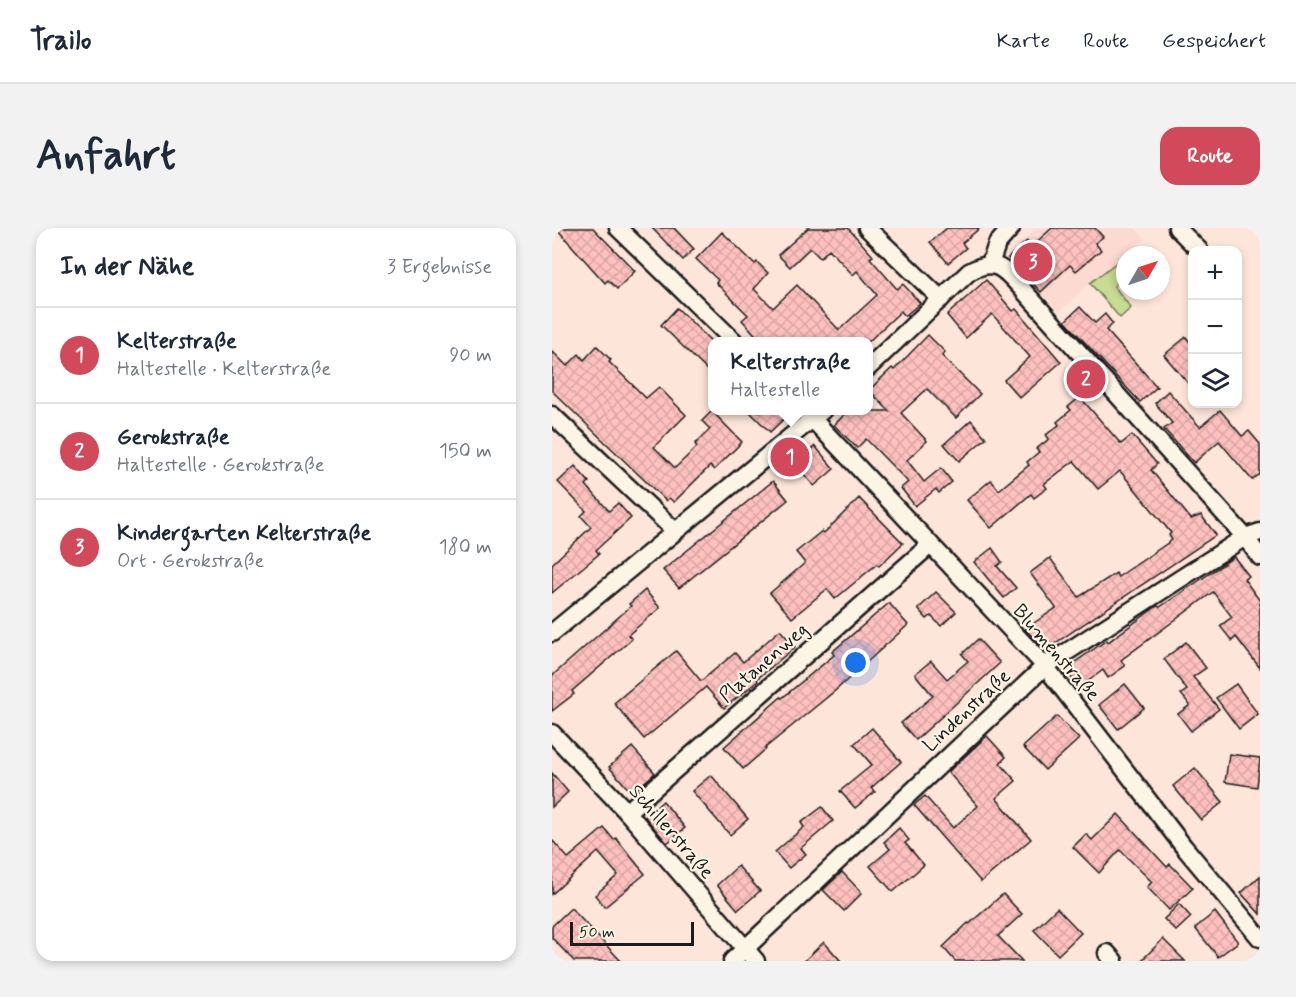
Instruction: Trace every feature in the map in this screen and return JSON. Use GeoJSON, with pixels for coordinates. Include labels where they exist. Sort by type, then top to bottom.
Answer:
{"type":"FeatureCollection","features":[{"type":"Feature","properties":{"kind":"street"},"geometry":{"type":"LineString","coordinates":[[618,228],[729,337]]}},
{"type":"Feature","properties":{"kind":"street"},"geometry":{"type":"LineString","coordinates":[[867,228],[941,299]]}},
{"type":"Feature","properties":{"kind":"street"},"geometry":{"type":"LineString","coordinates":[[990,264],[997,244],[1011,228]]}},
{"type":"Feature","properties":{"kind":"street"},"geometry":{"type":"LineString","coordinates":[[1177,228],[1195,246]]}},
{"type":"Feature","properties":{"kind":"street"},"geometry":{"type":"LineString","coordinates":[[873,363],[969,272],[979,266],[990,264],[1004,270],[1252,534],[1260,557]]}},
{"type":"Feature","properties":{"kind":"street"},"geometry":{"type":"LineString","coordinates":[[552,415],[675,531]]}},
{"type":"Feature","properties":{"kind":"street"},"geometry":{"type":"LineString","coordinates":[[552,633],[813,415]]}},
{"type":"Feature","properties":{"kind":"street","name":"Blumenstraße"},"geometry":{"type":"LineString","coordinates":[[815,415],[930,546],[1045,666],[1184,847],[1260,938]]}},
{"type":"Feature","properties":{"kind":"street","name":"Lindenstraße"},"geometry":{"type":"LineString","coordinates":[[744,957],[1045,666],[1252,534]]}},
{"type":"Feature","properties":{"kind":"street","name":"Platanenweg"},"geometry":{"type":"LineString","coordinates":[[627,812],[930,546]]}},
{"type":"Feature","properties":{"kind":"street","name":"Schillerstraße"},"geometry":{"type":"LineString","coordinates":[[552,733],[627,812],[744,957]]}},
{"type":"Feature","properties":{"kind":"shaded area"},"geometry":{"type":"Polygon","coordinates":[[[1037,228],[1135,228],[1145,239],[1136,246],[1116,246],[1116,262],[1059,312],[1007,257],[1037,228]]]}},
{"type":"Feature","properties":{"kind":"green space"},"geometry":{"type":"Polygon","coordinates":[[[1116,263],[1116,284],[1114,286],[1116,300],[1125,300],[1131,308],[1120,318],[1090,283],[1116,263]]]}},
{"type":"Feature","properties":{"kind":"building"},"geometry":{"type":"Polygon","coordinates":[[[556,228],[593,228],[635,271],[617,289],[608,280],[605,283],[556,228]]]}},
{"type":"Feature","properties":{"kind":"building"},"geometry":{"type":"Polygon","coordinates":[[[652,228],[674,228],[694,249],[683,260],[652,228]]]}},
{"type":"Feature","properties":{"kind":"building"},"geometry":{"type":"Polygon","coordinates":[[[808,228],[848,228],[873,256],[870,258],[897,289],[903,284],[920,303],[905,316],[901,311],[873,337],[757,337],[742,320],[748,315],[716,283],[718,280],[696,259],[722,232],[755,264],[757,262],[768,273],[754,289],[773,308],[797,285],[839,330],[877,295],[857,271],[853,275],[829,249],[820,258],[810,248],[790,267],[778,255],[808,228]]]}},
{"type":"Feature","properties":{"kind":"building"},"geometry":{"type":"Polygon","coordinates":[[[947,228],[980,228],[962,243],[966,248],[948,263],[930,242],[947,228]]]}},
{"type":"Feature","properties":{"kind":"building"},"geometry":{"type":"Polygon","coordinates":[[[1052,228],[1095,228],[1103,237],[1095,243],[1101,250],[1076,271],[1070,265],[1041,292],[1008,258],[1027,241],[1032,246],[1052,228]]]}},
{"type":"Feature","properties":{"kind":"building"},"geometry":{"type":"Polygon","coordinates":[[[986,280],[1013,311],[1016,309],[1061,362],[1020,398],[1004,380],[1030,357],[992,314],[966,338],[947,315],[986,280]]]}},
{"type":"Feature","properties":{"kind":"building"},"geometry":{"type":"Polygon","coordinates":[[[1080,307],[1095,323],[1105,314],[1113,324],[1106,330],[1157,387],[1140,402],[1065,321],[1080,307]]]}},
{"type":"Feature","properties":{"kind":"building"},"geometry":{"type":"Polygon","coordinates":[[[677,308],[708,338],[708,371],[661,325],[677,308]]]}},
{"type":"Feature","properties":{"kind":"building"},"geometry":{"type":"Polygon","coordinates":[[[928,335],[945,352],[942,356],[980,394],[956,418],[927,389],[901,413],[927,441],[907,460],[924,482],[941,468],[952,482],[939,493],[936,489],[915,506],[901,488],[908,482],[866,439],[857,448],[834,425],[844,415],[873,415],[873,411],[889,411],[873,394],[873,386],[892,368],[894,370],[928,335]]]}},
{"type":"Feature","properties":{"kind":"building"},"geometry":{"type":"Polygon","coordinates":[[[1186,337],[1188,340],[1188,383],[1164,355],[1186,337]]]}},
{"type":"Feature","properties":{"kind":"building"},"geometry":{"type":"Polygon","coordinates":[[[597,346],[611,360],[609,362],[646,398],[659,387],[686,415],[654,447],[675,468],[697,447],[695,444],[710,429],[702,421],[708,415],[716,415],[742,442],[714,470],[710,466],[674,502],[669,498],[666,501],[552,391],[552,351],[567,366],[579,354],[584,360],[597,346]]]}},
{"type":"Feature","properties":{"kind":"building"},"geometry":{"type":"Polygon","coordinates":[[[1168,391],[1200,427],[1220,410],[1242,436],[1249,431],[1260,444],[1260,474],[1252,480],[1219,441],[1194,463],[1164,429],[1172,423],[1155,403],[1168,391]]]}},
{"type":"Feature","properties":{"kind":"building"},"geometry":{"type":"Polygon","coordinates":[[[1080,397],[1121,444],[1132,435],[1157,464],[1151,470],[1191,519],[1201,515],[1216,535],[1045,650],[1025,629],[1056,608],[1030,573],[1050,558],[1079,597],[1116,573],[1118,577],[1172,540],[1169,535],[1171,533],[1120,471],[1098,489],[1074,461],[1044,484],[1047,488],[1034,498],[1031,494],[991,528],[967,500],[991,480],[999,490],[1029,465],[1027,462],[1039,452],[1036,449],[1049,439],[1046,435],[1059,425],[1057,422],[1071,410],[1068,407],[1080,397]]]}},
{"type":"Feature","properties":{"kind":"building"},"geometry":{"type":"Polygon","coordinates":[[[753,415],[788,415],[770,432],[753,415]]]}},
{"type":"Feature","properties":{"kind":"building"},"geometry":{"type":"Polygon","coordinates":[[[971,420],[986,438],[959,461],[944,444],[971,420]]]}},
{"type":"Feature","properties":{"kind":"building"},"geometry":{"type":"Polygon","coordinates":[[[815,446],[834,469],[814,486],[795,464],[815,446]]]}},
{"type":"Feature","properties":{"kind":"building"},"geometry":{"type":"Polygon","coordinates":[[[575,466],[589,482],[586,485],[609,511],[618,503],[631,518],[596,550],[599,554],[552,593],[552,564],[591,527],[581,516],[586,511],[558,482],[575,466]]]}},
{"type":"Feature","properties":{"kind":"building"},"geometry":{"type":"Polygon","coordinates":[[[773,481],[788,500],[679,588],[663,570],[773,481]]]}},
{"type":"Feature","properties":{"kind":"building"},"geometry":{"type":"Polygon","coordinates":[[[859,498],[903,543],[879,566],[877,564],[835,599],[827,589],[792,618],[770,593],[805,563],[796,552],[822,531],[824,533],[859,498]]]}},
{"type":"Feature","properties":{"kind":"building"},"geometry":{"type":"Polygon","coordinates":[[[992,548],[1002,562],[997,566],[1016,588],[1004,598],[974,562],[992,548]]]}},
{"type":"Feature","properties":{"kind":"building"},"geometry":{"type":"Polygon","coordinates":[[[1234,557],[1249,576],[1244,579],[1260,601],[1260,668],[1236,637],[1232,641],[1220,626],[1232,617],[1213,592],[1121,660],[1125,666],[1108,678],[1103,670],[1079,688],[1065,669],[1234,557]]]}},
{"type":"Feature","properties":{"kind":"building"},"geometry":{"type":"Polygon","coordinates":[[[645,590],[660,608],[628,635],[632,639],[572,691],[574,694],[552,711],[552,676],[631,606],[629,604],[645,590]]]}},
{"type":"Feature","properties":{"kind":"building"},"geometry":{"type":"Polygon","coordinates":[[[936,592],[956,612],[941,626],[931,616],[927,619],[918,609],[936,592]]]}},
{"type":"Feature","properties":{"kind":"building"},"geometry":{"type":"Polygon","coordinates":[[[889,603],[908,625],[743,769],[724,747],[834,655],[832,652],[889,603]]]}},
{"type":"Feature","properties":{"kind":"building"},"geometry":{"type":"Polygon","coordinates":[[[780,630],[795,647],[724,708],[706,687],[644,739],[614,703],[676,651],[701,681],[735,653],[743,662],[780,630]]]}},
{"type":"Feature","properties":{"kind":"building"},"geometry":{"type":"Polygon","coordinates":[[[978,639],[1000,663],[916,740],[901,723],[933,696],[915,674],[931,661],[947,679],[968,661],[962,654],[978,639]]]}},
{"type":"Feature","properties":{"kind":"building"},"geometry":{"type":"Polygon","coordinates":[[[1186,642],[1206,668],[1193,677],[1219,709],[1191,731],[1178,714],[1190,705],[1181,694],[1187,690],[1164,659],[1186,642]]]}},
{"type":"Feature","properties":{"kind":"building"},"geometry":{"type":"Polygon","coordinates":[[[1125,684],[1144,708],[1118,729],[1099,705],[1125,684]]]}},
{"type":"Feature","properties":{"kind":"building"},"geometry":{"type":"Polygon","coordinates":[[[1236,684],[1258,714],[1239,729],[1216,698],[1236,684]]]}},
{"type":"Feature","properties":{"kind":"building"},"geometry":{"type":"Polygon","coordinates":[[[1057,716],[1079,739],[1045,770],[1023,747],[1057,716]]]}},
{"type":"Feature","properties":{"kind":"building"},"geometry":{"type":"Polygon","coordinates":[[[872,728],[901,762],[871,788],[875,792],[855,808],[840,791],[872,765],[854,744],[872,728]]]}},
{"type":"Feature","properties":{"kind":"building"},"geometry":{"type":"Polygon","coordinates":[[[987,736],[1006,757],[1000,763],[1016,781],[996,798],[1031,839],[981,882],[914,805],[925,796],[953,828],[978,806],[948,772],[987,736]]]}},
{"type":"Feature","properties":{"kind":"building"},"geometry":{"type":"Polygon","coordinates":[[[632,747],[655,773],[632,793],[609,767],[632,747]]]}},
{"type":"Feature","properties":{"kind":"building"},"geometry":{"type":"Polygon","coordinates":[[[1229,754],[1260,758],[1257,787],[1225,782],[1229,754]]]}},
{"type":"Feature","properties":{"kind":"building"},"geometry":{"type":"Polygon","coordinates":[[[1195,768],[1223,802],[1201,820],[1173,786],[1195,768]]]}},
{"type":"Feature","properties":{"kind":"building"},"geometry":{"type":"Polygon","coordinates":[[[552,773],[568,792],[552,807],[552,773]]]}},
{"type":"Feature","properties":{"kind":"building"},"geometry":{"type":"Polygon","coordinates":[[[711,775],[748,819],[730,835],[692,791],[711,775]]]}},
{"type":"Feature","properties":{"kind":"building"},"geometry":{"type":"Polygon","coordinates":[[[663,801],[685,828],[667,843],[645,817],[663,801]]]}},
{"type":"Feature","properties":{"kind":"building"},"geometry":{"type":"Polygon","coordinates":[[[822,807],[833,821],[801,848],[806,854],[789,868],[775,852],[804,827],[801,823],[822,807]]]}},
{"type":"Feature","properties":{"kind":"building"},"geometry":{"type":"Polygon","coordinates":[[[1118,814],[1167,867],[1170,864],[1193,888],[1169,910],[1147,887],[1152,882],[1120,850],[1099,873],[1073,847],[1086,834],[1092,840],[1118,814]]]}},
{"type":"Feature","properties":{"kind":"building"},"geometry":{"type":"Polygon","coordinates":[[[604,828],[614,840],[616,838],[645,874],[605,907],[595,895],[618,875],[598,852],[552,894],[552,840],[568,858],[604,828]]]}},
{"type":"Feature","properties":{"kind":"building"},"geometry":{"type":"Polygon","coordinates":[[[899,828],[909,840],[905,843],[924,865],[893,892],[870,866],[890,849],[884,842],[899,828]]]}},
{"type":"Feature","properties":{"kind":"building"},"geometry":{"type":"Polygon","coordinates":[[[738,866],[760,891],[738,910],[717,885],[738,866]]]}},
{"type":"Feature","properties":{"kind":"building"},"geometry":{"type":"Polygon","coordinates":[[[842,872],[862,893],[844,911],[823,890],[842,872]]]}},
{"type":"Feature","properties":{"kind":"building"},"geometry":{"type":"Polygon","coordinates":[[[1260,876],[1260,914],[1241,893],[1260,876]]]}},
{"type":"Feature","properties":{"kind":"building"},"geometry":{"type":"Polygon","coordinates":[[[1003,894],[1022,914],[998,936],[1022,961],[955,961],[943,947],[1003,894]]]}},
{"type":"Feature","properties":{"kind":"building"},"geometry":{"type":"Polygon","coordinates":[[[1179,904],[1191,917],[1176,931],[1164,919],[1179,904]]]}},
{"type":"Feature","properties":{"kind":"building"},"geometry":{"type":"Polygon","coordinates":[[[571,908],[621,961],[574,961],[552,938],[552,926],[571,908]]]}},
{"type":"Feature","properties":{"kind":"building"},"geometry":{"type":"Polygon","coordinates":[[[1057,908],[1081,933],[1058,955],[1034,930],[1057,908]]]}},
{"type":"Feature","properties":{"kind":"building"},"geometry":{"type":"Polygon","coordinates":[[[1215,912],[1238,942],[1218,957],[1195,928],[1215,912]]]}},
{"type":"Feature","properties":{"kind":"building"},"geometry":{"type":"Polygon","coordinates":[[[1163,939],[1185,961],[1141,961],[1163,939]]]}},
{"type":"Feature","properties":{"kind":"building"},"geometry":{"type":"Polygon","coordinates":[[[824,942],[841,961],[804,961],[824,942]]]}},
{"type":"Feature","properties":{"kind":"place","name":"Kindergarten Kelterstraße"},"geometry":{"type":"Point","coordinates":[1033,262]}},
{"type":"Feature","properties":{"kind":"place","name":"Gerokstraße"},"geometry":{"type":"Point","coordinates":[1086,379]}},
{"type":"Feature","properties":{"kind":"place","name":"Kelterstraße"},"geometry":{"type":"Point","coordinates":[790,457]}}]}
